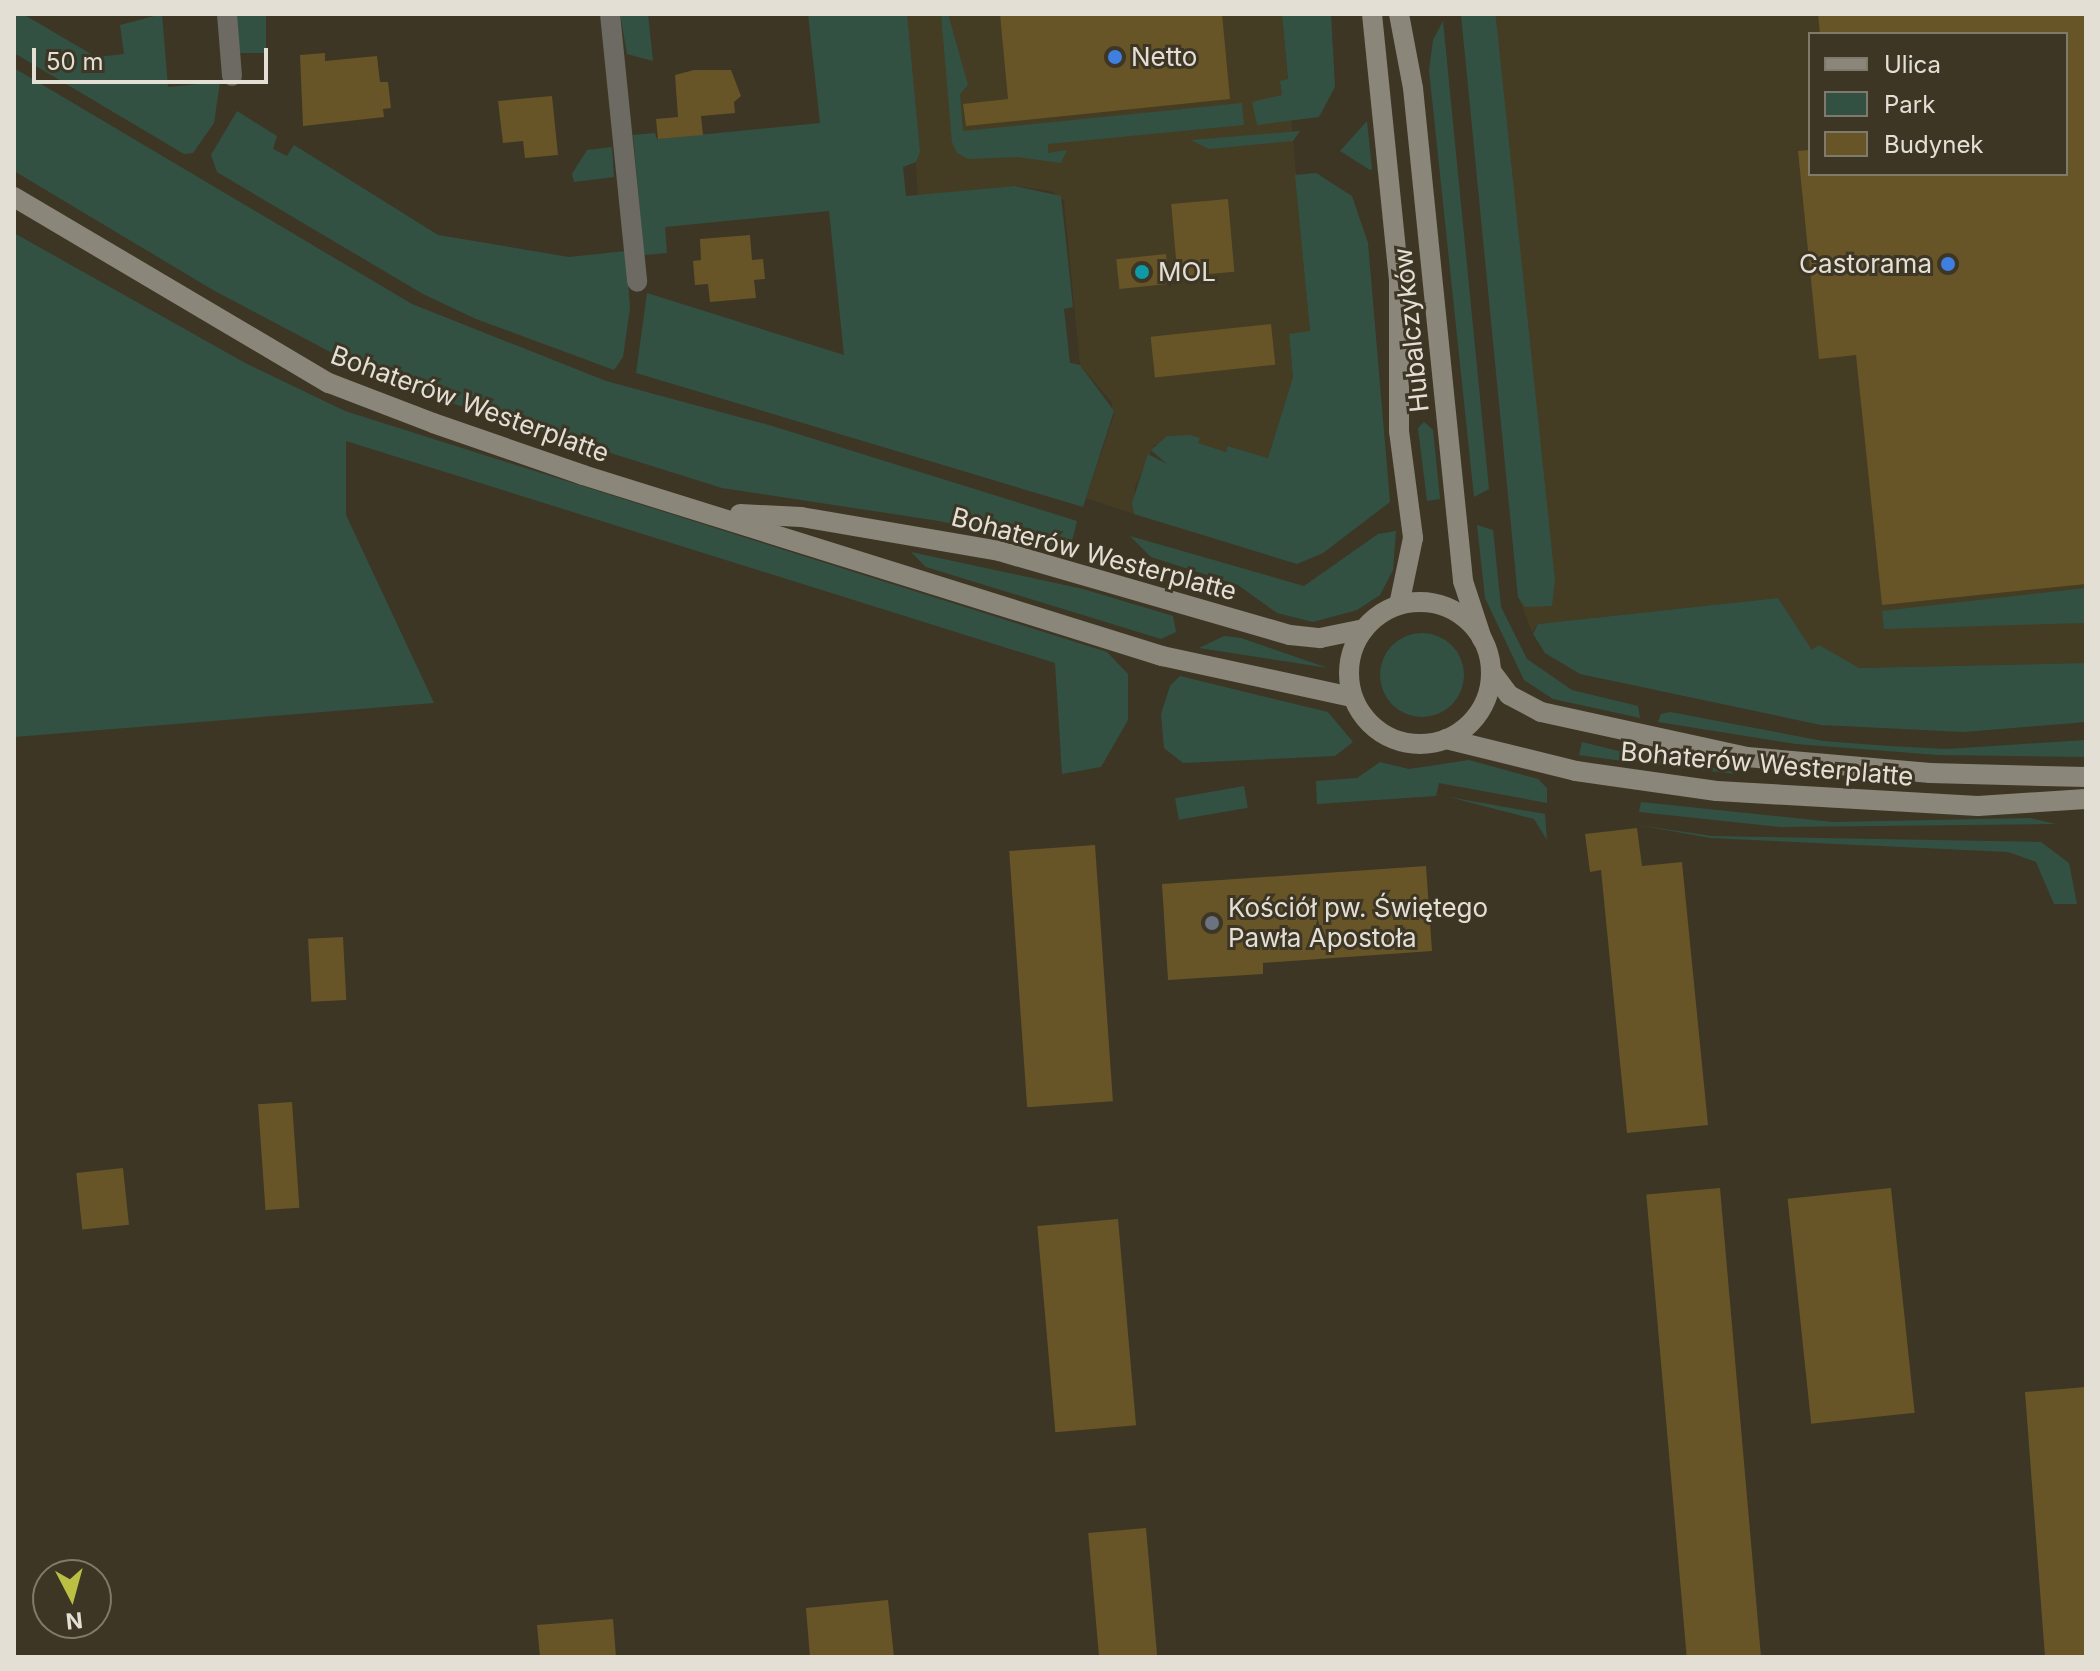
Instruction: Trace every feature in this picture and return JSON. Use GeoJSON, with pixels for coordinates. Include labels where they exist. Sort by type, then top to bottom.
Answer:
{"type":"FeatureCollection","features":[{"type":"Feature","properties":{"kind":"main road","name":"Hubalczyków"},"geometry":{"type":"LineString","coordinates":[[1372,14],[1399,281],[1399,431],[1413,538],[1399,605]]}},
{"type":"Feature","properties":{"kind":"main road","name":"Hubalczyków"},"geometry":{"type":"LineString","coordinates":[[1399,14],[1413,88],[1463,581],[1482,639]]}},
{"type":"Feature","properties":{"kind":"main road","name":"Bohaterów Westerplatte"},"geometry":{"type":"LineString","coordinates":[[14,197],[329,383],[583,475],[713,513],[1162,656],[1352,697]]}},
{"type":"Feature","properties":{"kind":"main road","name":"Bohaterów Westerplatte"},"geometry":{"type":"LineString","coordinates":[[713,513],[801,517],[999,551],[1305,638],[1364,629]]}},
{"type":"Feature","properties":{"kind":"main road"},"geometry":{"type":"LineString","coordinates":[[1418,602],[1455,612],[1482,639],[1491,671],[1484,705],[1474,719],[1446,739],[1409,744],[1390,738],[1374,728],[1352,697],[1349,662],[1364,629],[1399,605],[1418,602]]}},
{"type":"Feature","properties":{"kind":"main road","name":"Bohaterów Westerplatte"},"geometry":{"type":"LineString","coordinates":[[1491,671],[1509,695],[1541,712],[1747,757],[1930,773],[2086,777]]}},
{"type":"Feature","properties":{"kind":"main road","name":"Bohaterów Westerplatte"},"geometry":{"type":"LineString","coordinates":[[1446,739],[1576,771],[1717,791],[1978,806],[2086,799]]}},
{"type":"Feature","properties":{"kind":"street"},"geometry":{"type":"LineString","coordinates":[[227,14],[232,76]]}},
{"type":"Feature","properties":{"kind":"street"},"geometry":{"type":"LineString","coordinates":[[610,14],[637,282]]}},
{"type":"Feature","properties":{"kind":"shaded area"},"geometry":{"type":"Polygon","coordinates":[[[905,14],[1282,14],[1310,332],[1289,335],[1293,377],[1268,458],[1229,446],[1227,452],[1197,443],[1154,445],[1135,487],[1134,514],[1086,498],[1114,415],[1111,401],[1080,365],[1064,201],[1051,191],[1015,186],[918,196],[905,14]]]}},
{"type":"Feature","properties":{"kind":"shaded area"},"geometry":{"type":"Polygon","coordinates":[[[1461,14],[2086,14],[2086,663],[1859,668],[1819,646],[1812,650],[1778,598],[1538,624],[1532,632],[1518,597],[1461,14]]]}},
{"type":"Feature","properties":{"kind":"green space"},"geometry":{"type":"Polygon","coordinates":[[[14,14],[23,14],[96,57],[124,54],[120,25],[162,14],[168,87],[220,82],[214,123],[193,153],[184,154],[14,53],[14,14]]]}},
{"type":"Feature","properties":{"kind":"green space"},"geometry":{"type":"Polygon","coordinates":[[[236,14],[266,14],[266,53],[236,53],[236,14]]]}},
{"type":"Feature","properties":{"kind":"green space"},"geometry":{"type":"Polygon","coordinates":[[[620,14],[648,14],[653,61],[627,54],[620,14]]]}},
{"type":"Feature","properties":{"kind":"green space"},"geometry":{"type":"Polygon","coordinates":[[[808,14],[907,14],[920,152],[916,162],[903,167],[906,196],[1015,186],[1061,196],[1073,307],[1064,309],[1070,363],[1080,365],[1114,411],[1083,507],[636,373],[647,293],[844,355],[829,211],[665,227],[667,253],[644,255],[633,135],[655,133],[657,139],[820,123],[808,14]]]}},
{"type":"Feature","properties":{"kind":"green space"},"geometry":{"type":"Polygon","coordinates":[[[941,14],[948,14],[968,85],[960,94],[963,131],[1242,103],[1244,125],[1048,144],[1048,153],[1067,150],[1061,163],[1018,157],[968,159],[957,153],[952,142],[941,14]]]}},
{"type":"Feature","properties":{"kind":"green space"},"geometry":{"type":"Polygon","coordinates":[[[1282,14],[1331,14],[1335,87],[1319,117],[1257,125],[1252,102],[1282,95],[1280,81],[1288,79],[1282,14]]]}},
{"type":"Feature","properties":{"kind":"green space"},"geometry":{"type":"Polygon","coordinates":[[[1461,14],[1495,14],[1496,19],[1555,580],[1552,606],[1525,607],[1518,597],[1461,14]]]}},
{"type":"Feature","properties":{"kind":"green space"},"geometry":{"type":"Polygon","coordinates":[[[1443,21],[1489,489],[1474,497],[1429,70],[1433,40],[1443,21]]]}},
{"type":"Feature","properties":{"kind":"green space"},"geometry":{"type":"Polygon","coordinates":[[[14,68],[412,304],[606,381],[769,425],[1077,521],[1072,541],[1060,548],[939,521],[722,488],[391,384],[213,290],[14,171],[14,68]]]}},
{"type":"Feature","properties":{"kind":"green space"},"geometry":{"type":"Polygon","coordinates":[[[237,111],[277,136],[273,149],[287,156],[294,145],[438,235],[569,257],[626,251],[630,308],[623,357],[614,370],[476,319],[423,294],[217,172],[211,155],[237,111]]]}},
{"type":"Feature","properties":{"kind":"green space"},"geometry":{"type":"Polygon","coordinates":[[[1367,121],[1372,169],[1370,170],[1340,151],[1367,121]]]}},
{"type":"Feature","properties":{"kind":"green space"},"geometry":{"type":"Polygon","coordinates":[[[1300,131],[1293,141],[1209,149],[1191,140],[1300,131]]]}},
{"type":"Feature","properties":{"kind":"green space"},"geometry":{"type":"Polygon","coordinates":[[[612,147],[614,177],[574,182],[572,174],[587,150],[612,147]]]}},
{"type":"Feature","properties":{"kind":"green space"},"geometry":{"type":"Polygon","coordinates":[[[1316,173],[1352,196],[1368,243],[1390,502],[1323,553],[1297,564],[1134,514],[1132,503],[1148,454],[1167,464],[1151,450],[1167,436],[1190,435],[1200,438],[1198,443],[1226,452],[1228,446],[1268,458],[1293,377],[1289,334],[1310,331],[1295,175],[1316,173]]]}},
{"type":"Feature","properties":{"kind":"green space"},"geometry":{"type":"Polygon","coordinates":[[[14,233],[247,364],[345,411],[1107,652],[1128,674],[1128,720],[1101,767],[1062,774],[1055,663],[346,441],[346,515],[434,703],[14,737],[14,233]]]}},
{"type":"Feature","properties":{"kind":"green space"},"geometry":{"type":"Polygon","coordinates":[[[1424,422],[1433,430],[1440,499],[1427,501],[1418,428],[1424,422]]]}},
{"type":"Feature","properties":{"kind":"green space"},"geometry":{"type":"Polygon","coordinates":[[[1477,525],[1493,530],[1501,607],[1527,659],[1572,690],[1638,706],[1640,718],[1553,699],[1524,680],[1485,598],[1477,525]]]}},
{"type":"Feature","properties":{"kind":"green space"},"geometry":{"type":"Polygon","coordinates":[[[1396,531],[1393,570],[1380,595],[1357,610],[1313,622],[1277,613],[1238,585],[1151,557],[1130,536],[1304,586],[1378,534],[1396,531]]]}},
{"type":"Feature","properties":{"kind":"green space"},"geometry":{"type":"Polygon","coordinates":[[[911,552],[1083,589],[1173,616],[1176,632],[1161,639],[926,567],[911,552]]]}},
{"type":"Feature","properties":{"kind":"green space"},"geometry":{"type":"Polygon","coordinates":[[[2086,588],[2086,623],[1884,629],[1882,611],[2086,588]]]}},
{"type":"Feature","properties":{"kind":"green space"},"geometry":{"type":"Polygon","coordinates":[[[1778,598],[1812,650],[1819,645],[1859,668],[2086,663],[2086,722],[1964,732],[1821,725],[1580,674],[1545,653],[1533,634],[1538,624],[1778,598]]]}},
{"type":"Feature","properties":{"kind":"green space"},"geometry":{"type":"Polygon","coordinates":[[[1422,633],[1438,636],[1452,645],[1461,659],[1464,675],[1461,691],[1452,705],[1438,714],[1422,717],[1406,714],[1392,705],[1383,691],[1380,675],[1383,659],[1392,645],[1406,636],[1422,633]]]}},
{"type":"Feature","properties":{"kind":"green space"},"geometry":{"type":"Polygon","coordinates":[[[1224,636],[1241,638],[1328,668],[1199,648],[1224,636]]]}},
{"type":"Feature","properties":{"kind":"green space"},"geometry":{"type":"Polygon","coordinates":[[[1180,676],[1328,712],[1353,742],[1335,756],[1183,763],[1164,748],[1161,714],[1170,686],[1180,676]]]}},
{"type":"Feature","properties":{"kind":"green space"},"geometry":{"type":"Polygon","coordinates":[[[1670,712],[1823,741],[1889,746],[1947,749],[2086,740],[2086,757],[1938,755],[1796,744],[1658,722],[1661,714],[1670,712]]]}},
{"type":"Feature","properties":{"kind":"green space"},"geometry":{"type":"Polygon","coordinates":[[[1582,742],[1631,754],[1630,762],[1579,755],[1582,742]]]}},
{"type":"Feature","properties":{"kind":"green space"},"geometry":{"type":"Polygon","coordinates":[[[1653,757],[1731,771],[1734,774],[1651,764],[1653,757]]]}},
{"type":"Feature","properties":{"kind":"green space"},"geometry":{"type":"Polygon","coordinates":[[[1469,760],[1538,779],[1547,788],[1547,803],[1439,783],[1436,796],[1317,804],[1316,781],[1357,778],[1380,762],[1409,769],[1469,760]]]}},
{"type":"Feature","properties":{"kind":"green space"},"geometry":{"type":"Polygon","coordinates":[[[1244,786],[1248,808],[1179,820],[1175,798],[1244,786]]]}},
{"type":"Feature","properties":{"kind":"green space"},"geometry":{"type":"Polygon","coordinates":[[[1449,797],[1545,814],[1547,840],[1534,819],[1449,797]]]}},
{"type":"Feature","properties":{"kind":"green space"},"geometry":{"type":"Polygon","coordinates":[[[1641,802],[1833,822],[2030,818],[2056,824],[1781,827],[1639,812],[1641,802]]]}},
{"type":"Feature","properties":{"kind":"green space"},"geometry":{"type":"Polygon","coordinates":[[[1638,825],[1712,836],[2041,842],[2069,863],[2077,904],[2054,904],[2036,862],[2008,852],[1710,838],[1638,825]]]}},
{"type":"Feature","properties":{"kind":"building","name":"Netto"},"geometry":{"type":"Polygon","coordinates":[[[1000,14],[1222,14],[1230,99],[966,126],[963,104],[1008,99],[1000,14]]]}},
{"type":"Feature","properties":{"kind":"building","name":"Castorama"},"geometry":{"type":"Polygon","coordinates":[[[1818,14],[2086,14],[2086,584],[1882,605],[1856,355],[1819,359],[1798,151],[1808,150],[1808,176],[2068,176],[2068,32],[1820,32],[1818,14]]]}},
{"type":"Feature","properties":{"kind":"building"},"geometry":{"type":"Polygon","coordinates":[[[325,53],[325,61],[377,56],[380,82],[388,82],[391,108],[383,109],[384,117],[303,126],[300,55],[325,53]]]}},
{"type":"Feature","properties":{"kind":"building"},"geometry":{"type":"Polygon","coordinates":[[[694,70],[731,70],[741,96],[734,102],[735,113],[701,116],[703,135],[658,139],[656,119],[678,117],[675,75],[694,70]]]}},
{"type":"Feature","properties":{"kind":"building"},"geometry":{"type":"Polygon","coordinates":[[[552,96],[558,155],[525,158],[523,141],[503,143],[498,101],[552,96]]]}},
{"type":"Feature","properties":{"kind":"building"},"geometry":{"type":"Polygon","coordinates":[[[1228,199],[1234,272],[1178,277],[1171,204],[1228,199]]]}},
{"type":"Feature","properties":{"kind":"building"},"geometry":{"type":"Polygon","coordinates":[[[750,235],[752,260],[763,259],[765,279],[754,280],[756,298],[710,302],[708,284],[695,285],[693,261],[701,260],[700,239],[750,235]]]}},
{"type":"Feature","properties":{"kind":"building","name":"MOL"},"geometry":{"type":"Polygon","coordinates":[[[1166,254],[1169,284],[1119,289],[1116,259],[1166,254]]]}},
{"type":"Feature","properties":{"kind":"building"},"geometry":{"type":"Polygon","coordinates":[[[1271,324],[1275,365],[1155,377],[1151,337],[1271,324]]]}},
{"type":"Feature","properties":{"kind":"building"},"geometry":{"type":"Polygon","coordinates":[[[1637,828],[1642,866],[1682,862],[1708,1125],[1627,1133],[1601,870],[1590,872],[1585,834],[1637,828]]]}},
{"type":"Feature","properties":{"kind":"building"},"geometry":{"type":"Polygon","coordinates":[[[1095,845],[1113,1101],[1027,1107],[1009,851],[1095,845]]]}},
{"type":"Feature","properties":{"kind":"building"},"geometry":{"type":"Polygon","coordinates":[[[1426,866],[1432,951],[1263,963],[1263,974],[1168,980],[1162,884],[1426,866]]]}},
{"type":"Feature","properties":{"kind":"building"},"geometry":{"type":"Polygon","coordinates":[[[343,937],[346,1000],[311,1002],[308,939],[343,937]]]}},
{"type":"Feature","properties":{"kind":"building"},"geometry":{"type":"Polygon","coordinates":[[[292,1102],[299,1208],[265,1210],[258,1104],[292,1102]]]}},
{"type":"Feature","properties":{"kind":"building"},"geometry":{"type":"Polygon","coordinates":[[[123,1168],[129,1225],[82,1230],[76,1173],[123,1168]]]}},
{"type":"Feature","properties":{"kind":"building"},"geometry":{"type":"Polygon","coordinates":[[[1720,1188],[1761,1657],[1687,1657],[1646,1194],[1720,1188]]]}},
{"type":"Feature","properties":{"kind":"building"},"geometry":{"type":"Polygon","coordinates":[[[1891,1188],[1915,1413],[1811,1424],[1788,1199],[1891,1188]]]}},
{"type":"Feature","properties":{"kind":"building"},"geometry":{"type":"Polygon","coordinates":[[[1118,1219],[1136,1425],[1055,1432],[1037,1226],[1118,1219]]]}},
{"type":"Feature","properties":{"kind":"building"},"geometry":{"type":"Polygon","coordinates":[[[2086,1387],[2086,1657],[2045,1657],[2025,1392],[2086,1387]]]}},
{"type":"Feature","properties":{"kind":"building"},"geometry":{"type":"Polygon","coordinates":[[[1146,1528],[1157,1657],[1099,1657],[1088,1533],[1146,1528]]]}},
{"type":"Feature","properties":{"kind":"building"},"geometry":{"type":"Polygon","coordinates":[[[888,1600],[894,1657],[810,1657],[806,1608],[888,1600]]]}},
{"type":"Feature","properties":{"kind":"building"},"geometry":{"type":"Polygon","coordinates":[[[613,1619],[616,1657],[540,1657],[537,1625],[613,1619]]]}},
{"type":"Feature","properties":{"kind":"place","name":"Netto"},"geometry":{"type":"Point","coordinates":[1115,57]}},
{"type":"Feature","properties":{"kind":"place","name":"Castorama"},"geometry":{"type":"Point","coordinates":[1948,264]}},
{"type":"Feature","properties":{"kind":"place","name":"MOL"},"geometry":{"type":"Point","coordinates":[1142,272]}},
{"type":"Feature","properties":{"kind":"place","name":"Kościół pw. Świętego Pawła Apostoła"},"geometry":{"type":"Point","coordinates":[1212,923]}}]}
